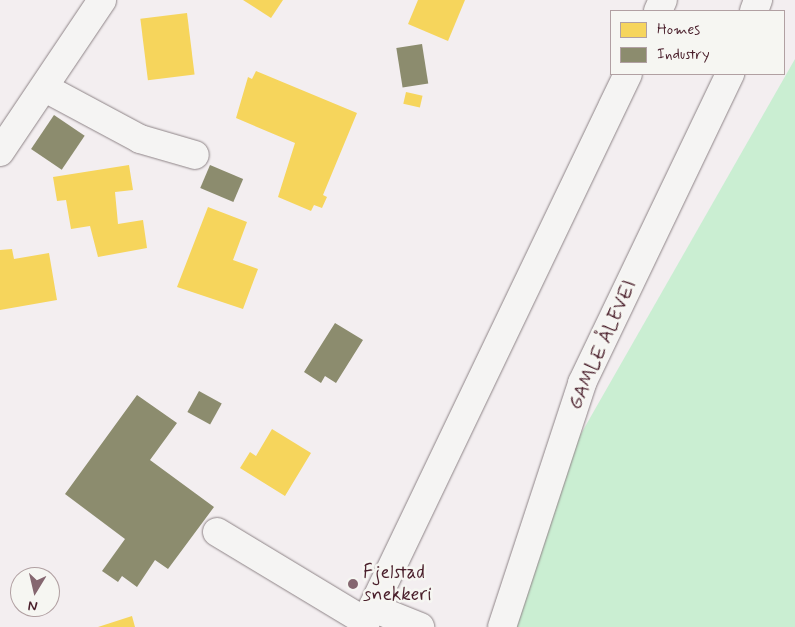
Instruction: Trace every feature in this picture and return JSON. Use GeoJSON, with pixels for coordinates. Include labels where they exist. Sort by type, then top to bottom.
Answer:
{"type":"FeatureCollection","features":[{"type":"Feature","properties":{"kind":"street"},"geometry":{"type":"LineString","coordinates":[[0,152],[45,88],[102,0]]}},
{"type":"Feature","properties":{"kind":"street"},"geometry":{"type":"LineString","coordinates":[[367,619],[628,75]]}},
{"type":"Feature","properties":{"kind":"street","name":"GAMLE ÅLEVEI"},"geometry":{"type":"LineString","coordinates":[[502,627],[582,383],[730,75]]}},
{"type":"Feature","properties":{"kind":"street"},"geometry":{"type":"LineString","coordinates":[[45,88],[140,139],[195,155]]}},
{"type":"Feature","properties":{"kind":"street"},"geometry":{"type":"LineString","coordinates":[[217,532],[367,619],[420,627]]}},
{"type":"Feature","properties":{"kind":"green space"},"geometry":{"type":"Polygon","coordinates":[[[795,59],[795,627],[510,627],[570,453],[795,59]]]}},
{"type":"Feature","properties":{"kind":"building: Homes"},"geometry":{"type":"Polygon","coordinates":[[[243,0],[283,0],[271,18],[243,0]]]}},
{"type":"Feature","properties":{"kind":"building: Homes"},"geometry":{"type":"Polygon","coordinates":[[[418,0],[465,0],[448,41],[408,24],[418,0]]]}},
{"type":"Feature","properties":{"kind":"building: Homes"},"geometry":{"type":"Polygon","coordinates":[[[187,13],[195,75],[148,80],[140,19],[187,13]]]}},
{"type":"Feature","properties":{"kind":"building: Homes"},"geometry":{"type":"Polygon","coordinates":[[[256,71],[357,113],[323,195],[327,197],[322,208],[314,205],[311,211],[278,197],[295,143],[236,118],[248,77],[252,79],[256,71]]]}},
{"type":"Feature","properties":{"kind":"building: Homes"},"geometry":{"type":"Polygon","coordinates":[[[406,92],[423,96],[420,108],[403,104],[406,92]]]}},
{"type":"Feature","properties":{"kind":"building: Homes"},"geometry":{"type":"Polygon","coordinates":[[[129,165],[133,190],[115,192],[118,224],[143,220],[147,248],[98,257],[90,226],[71,229],[66,200],[57,201],[53,177],[129,165]]]}},
{"type":"Feature","properties":{"kind":"building: Homes"},"geometry":{"type":"Polygon","coordinates":[[[208,207],[247,222],[233,260],[258,269],[243,309],[177,287],[208,207]]]}},
{"type":"Feature","properties":{"kind":"building: Homes"},"geometry":{"type":"Polygon","coordinates":[[[12,249],[14,259],[49,253],[57,300],[0,310],[0,250],[12,249]]]}},
{"type":"Feature","properties":{"kind":"building: Homes"},"geometry":{"type":"Polygon","coordinates":[[[272,429],[311,453],[285,496],[240,468],[250,452],[256,456],[272,429]]]}},
{"type":"Feature","properties":{"kind":"building: Homes"},"geometry":{"type":"Polygon","coordinates":[[[132,616],[135,627],[98,627],[132,616]]]}},
{"type":"Feature","properties":{"kind":"building: Industry"},"geometry":{"type":"Polygon","coordinates":[[[422,44],[428,84],[403,88],[396,48],[422,44]]]}},
{"type":"Feature","properties":{"kind":"building: Industry"},"geometry":{"type":"Polygon","coordinates":[[[54,115],[85,136],[62,170],[31,149],[54,115]]]}},
{"type":"Feature","properties":{"kind":"building: Industry"},"geometry":{"type":"Polygon","coordinates":[[[210,165],[243,179],[233,202],[200,188],[210,165]]]}},
{"type":"Feature","properties":{"kind":"building: Industry"},"geometry":{"type":"Polygon","coordinates":[[[335,323],[363,340],[336,383],[325,376],[321,383],[304,372],[335,323]]]}},
{"type":"Feature","properties":{"kind":"building: Industry"},"geometry":{"type":"Polygon","coordinates":[[[199,391],[222,404],[210,425],[187,412],[199,391]]]}},
{"type":"Feature","properties":{"kind":"building: Industry"},"geometry":{"type":"Polygon","coordinates":[[[137,395],[177,423],[150,460],[214,507],[168,569],[155,560],[137,587],[122,576],[118,582],[102,571],[125,539],[65,494],[137,395]]]}},
{"type":"Feature","properties":{"kind":"place","name":"Fjelstad snekkeri"},"geometry":{"type":"Point","coordinates":[353,584]}}]}
